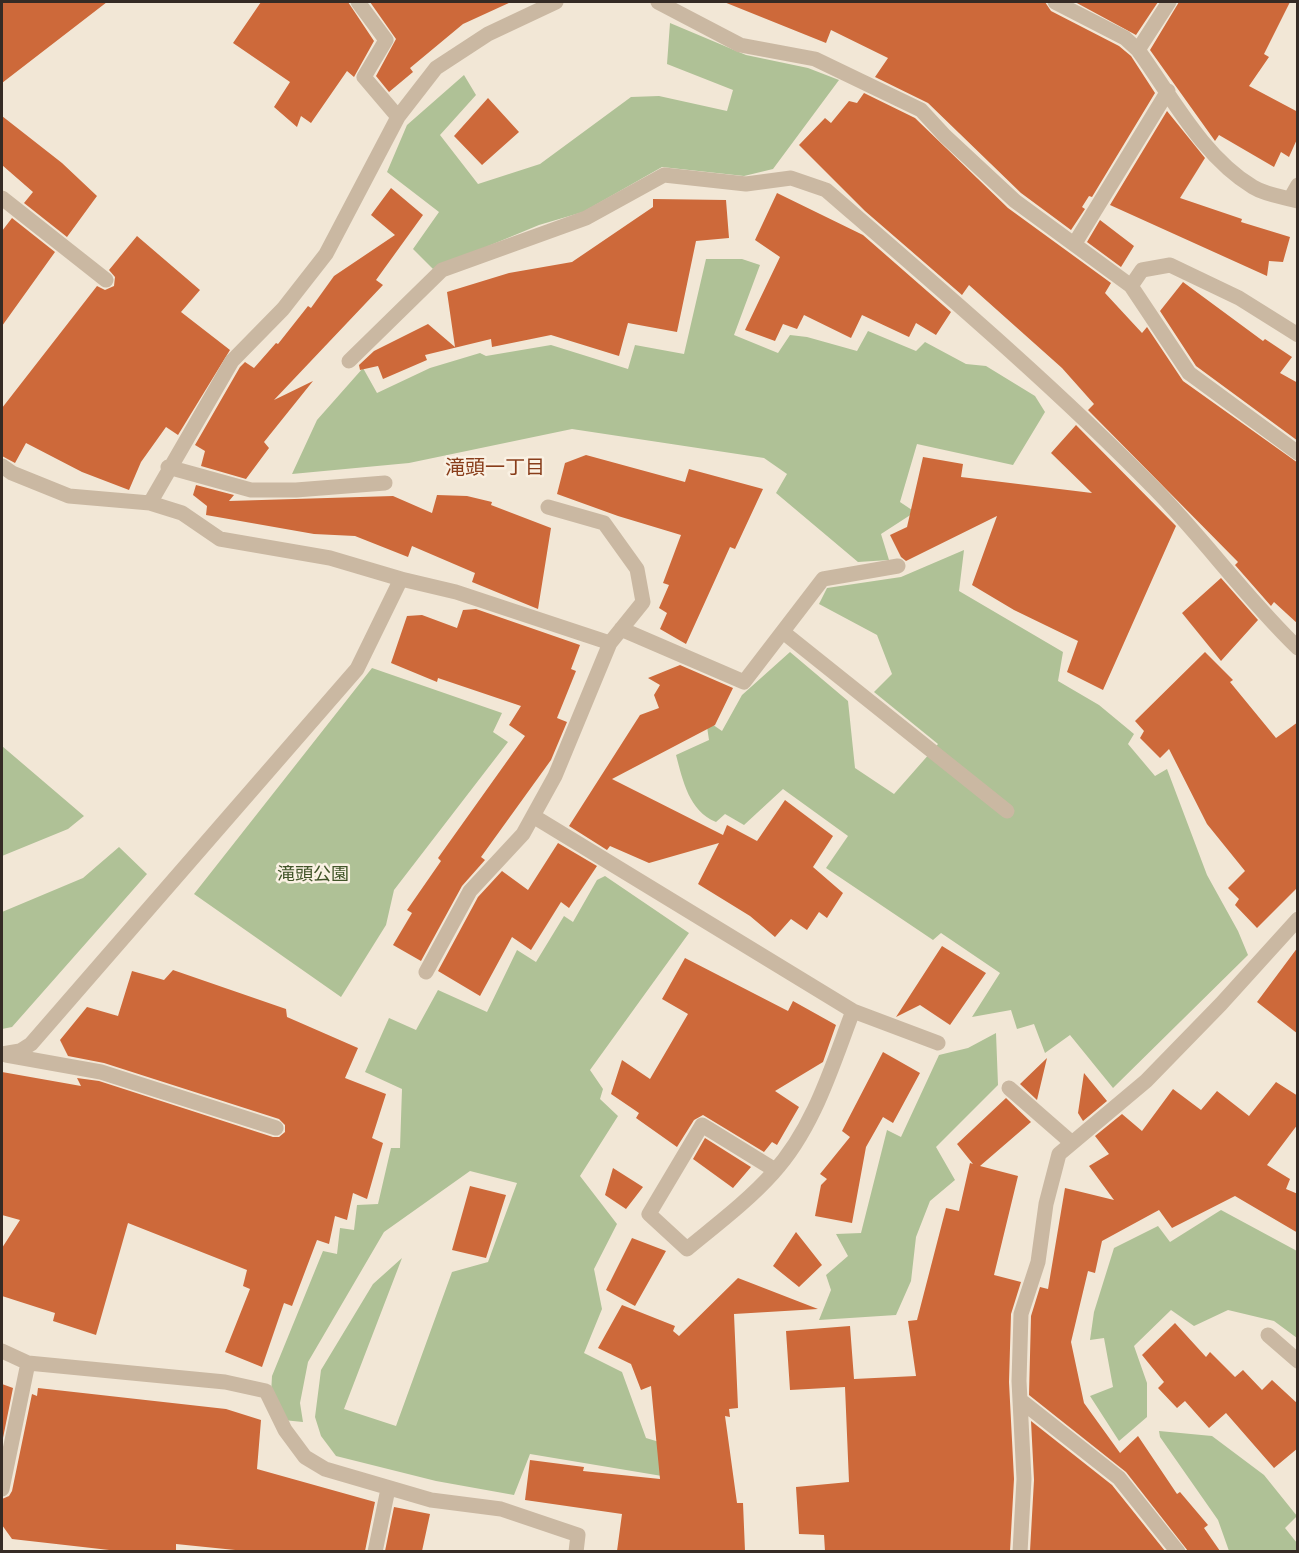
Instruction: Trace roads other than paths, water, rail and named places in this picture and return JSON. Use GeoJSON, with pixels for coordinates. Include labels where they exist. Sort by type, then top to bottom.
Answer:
{"type":"FeatureCollection","features":[{"type":"Feature","properties":{"kind":"street"},"geometry":{"type":"LineString","coordinates":[[357,2],[386,40],[364,77],[398,117]]}},
{"type":"Feature","properties":{"kind":"street"},"geometry":{"type":"LineString","coordinates":[[150,503],[168,467],[232,361],[283,309],[326,254],[398,117],[436,68],[488,34],[556,2]]}},
{"type":"Feature","properties":{"kind":"street"},"geometry":{"type":"LineString","coordinates":[[658,2],[740,45],[815,59],[921,110],[1015,201],[1131,286],[1189,373],[1298,453]]}},
{"type":"Feature","properties":{"kind":"street"},"geometry":{"type":"LineString","coordinates":[[1055,2],[1125,38],[1138,50],[1213,154],[1235,174],[1255,188],[1295,195]]}},
{"type":"Feature","properties":{"kind":"street"},"geometry":{"type":"LineString","coordinates":[[1138,50],[1169,2]]}},
{"type":"Feature","properties":{"kind":"street"},"geometry":{"type":"LineString","coordinates":[[1075,243],[1168,91]]}},
{"type":"Feature","properties":{"kind":"street"},"geometry":{"type":"LineString","coordinates":[[349,361],[442,270],[586,218],[664,175],[747,184],[791,178],[826,190],[1024,362],[1157,491],[1261,612],[1298,648]]}},
{"type":"Feature","properties":{"kind":"street"},"geometry":{"type":"LineString","coordinates":[[2,198],[106,280]]}},
{"type":"Feature","properties":{"kind":"street"},"geometry":{"type":"LineString","coordinates":[[1131,286],[1142,270],[1170,264],[1239,298],[1298,335]]}},
{"type":"Feature","properties":{"kind":"street"},"geometry":{"type":"LineString","coordinates":[[2,466],[12,473],[69,496],[150,503],[182,513],[220,539],[330,558],[456,592],[610,643]]}},
{"type":"Feature","properties":{"kind":"street"},"geometry":{"type":"LineString","coordinates":[[168,467],[250,490],[296,490],[385,483]]}},
{"type":"Feature","properties":{"kind":"street"},"geometry":{"type":"LineString","coordinates":[[426,972],[470,891],[523,834],[555,776],[610,643],[643,602],[637,569],[604,523],[548,507]]}},
{"type":"Feature","properties":{"kind":"street"},"geometry":{"type":"LineString","coordinates":[[621,629],[744,682],[823,579],[898,566]]}},
{"type":"Feature","properties":{"kind":"street"},"geometry":{"type":"LineString","coordinates":[[2,1054],[20,1050],[31,1044],[357,669],[401,579]]}},
{"type":"Feature","properties":{"kind":"street"},"geometry":{"type":"LineString","coordinates":[[783,632],[1007,811]]}},
{"type":"Feature","properties":{"kind":"street"},"geometry":{"type":"LineString","coordinates":[[533,816],[853,1011],[938,1042]]}},
{"type":"Feature","properties":{"kind":"street"},"geometry":{"type":"LineString","coordinates":[[1020,1551],[1024,1479],[1020,1400],[1022,1314],[1038,1262],[1046,1204],[1059,1154],[1146,1081],[1221,1004],[1298,919]]}},
{"type":"Feature","properties":{"kind":"street"},"geometry":{"type":"LineString","coordinates":[[775,1170],[702,1125],[649,1214],[687,1249],[752,1194],[775,1170],[815,1109],[853,1011]]}},
{"type":"Feature","properties":{"kind":"street"},"geometry":{"type":"LineString","coordinates":[[2,1054],[100,1072],[276,1128]]}},
{"type":"Feature","properties":{"kind":"street"},"geometry":{"type":"LineString","coordinates":[[1009,1088],[1072,1143]]}},
{"type":"Feature","properties":{"kind":"street"},"geometry":{"type":"LineString","coordinates":[[1268,1335],[1298,1361]]}},
{"type":"Feature","properties":{"kind":"street"},"geometry":{"type":"LineString","coordinates":[[2,1351],[28,1364],[225,1382],[266,1391],[285,1430],[305,1457],[325,1469],[431,1500],[501,1509],[578,1535],[576,1551]]}},
{"type":"Feature","properties":{"kind":"street"},"geometry":{"type":"LineString","coordinates":[[2,1489],[28,1364]]}},
{"type":"Feature","properties":{"kind":"street"},"geometry":{"type":"LineString","coordinates":[[1020,1400],[1119,1478],[1178,1551]]}},
{"type":"Feature","properties":{"kind":"street"},"geometry":{"type":"LineString","coordinates":[[375,1551],[388,1489]]}},
{"type":"Feature","properties":{"kind":"district","name":"滝頭一丁目"},"geometry":{"type":"Point","coordinates":[495,468]}},
{"type":"Feature","properties":{"kind":"park label","name":"滝頭公園"},"geometry":{"type":"Point","coordinates":[313,875]}}]}
